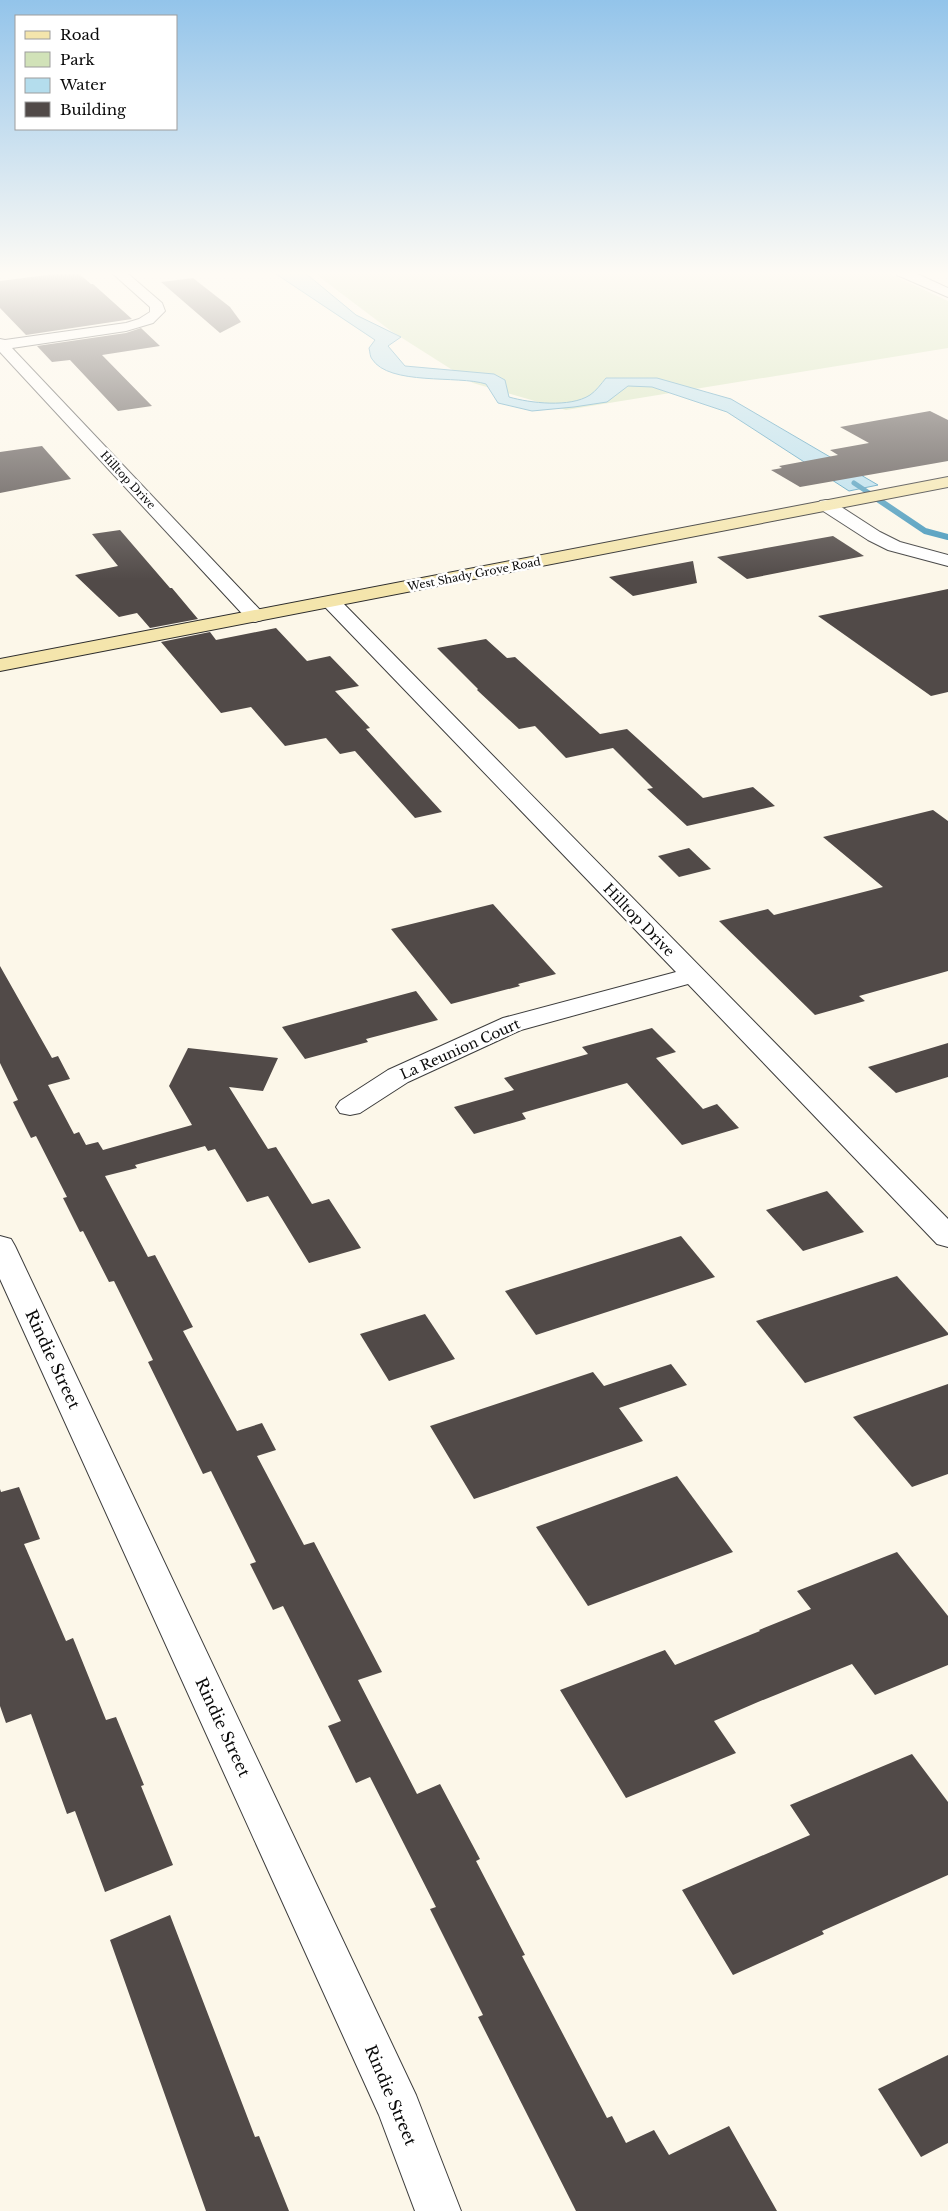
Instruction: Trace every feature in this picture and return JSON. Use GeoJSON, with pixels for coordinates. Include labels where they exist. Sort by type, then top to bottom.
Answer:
{"type":"FeatureCollection","features":[{"type":"Feature","properties":{"kind":"main road","name":"West Shady Grove Road"},"geometry":{"type":"LineString","coordinates":[[0,665],[948,482]]}},
{"type":"Feature","properties":{"kind":"street","name":"Hilltop Drive"},"geometry":{"type":"LineString","coordinates":[[29,375],[256,616]]}},
{"type":"Feature","properties":{"kind":"street"},"geometry":{"type":"LineString","coordinates":[[826,505],[874,536],[894,546],[948,561]]}},
{"type":"Feature","properties":{"kind":"street","name":"Hilltop Drive"},"geometry":{"type":"LineString","coordinates":[[330,602],[692,975],[946,1231]]}},
{"type":"Feature","properties":{"kind":"street","name":"La Reunion Court"},"geometry":{"type":"LineString","coordinates":[[350,1106],[398,1076],[512,1024],[692,975]]}},
{"type":"Feature","properties":{"kind":"street","name":"Rindie Street"},"geometry":{"type":"LineString","coordinates":[[0,1246],[400,2110],[438,2211]]}},
{"type":"Feature","properties":{"kind":"green space"},"geometry":{"type":"Polygon","coordinates":[[[461,375],[781,375],[566,410],[473,383],[461,375]]]}},
{"type":"Feature","properties":{"kind":"water"},"geometry":{"type":"Polygon","coordinates":[[[404,375],[496,375],[505,380],[509,397],[550,403],[572,402],[582,399],[590,395],[606,378],[657,378],[731,399],[878,485],[849,491],[727,412],[652,387],[628,386],[607,402],[532,411],[498,403],[486,384],[474,381],[404,375]]]}},
{"type":"Feature","properties":{"kind":"building"},"geometry":{"type":"Polygon","coordinates":[[[84,375],[122,375],[152,406],[118,411],[84,375]]]}},
{"type":"Feature","properties":{"kind":"building"},"geometry":{"type":"Polygon","coordinates":[[[930,411],[948,420],[948,461],[800,487],[771,470],[782,468],[779,466],[838,455],[830,450],[869,443],[840,427],[930,411]]]}},
{"type":"Feature","properties":{"kind":"building"},"geometry":{"type":"Polygon","coordinates":[[[42,446],[71,479],[0,493],[0,452],[42,446]]]}},
{"type":"Feature","properties":{"kind":"building"},"geometry":{"type":"Polygon","coordinates":[[[120,530],[198,619],[150,628],[137,613],[119,617],[75,575],[118,566],[92,534],[120,530]]]}},
{"type":"Feature","properties":{"kind":"building"},"geometry":{"type":"Polygon","coordinates":[[[833,536],[864,556],[747,579],[717,557],[833,536]]]}},
{"type":"Feature","properties":{"kind":"building"},"geometry":{"type":"Polygon","coordinates":[[[693,561],[697,583],[633,596],[609,577],[693,561]]]}},
{"type":"Feature","properties":{"kind":"building"},"geometry":{"type":"Polygon","coordinates":[[[948,589],[948,692],[931,696],[818,616],[948,589]]]}},
{"type":"Feature","properties":{"kind":"building"},"geometry":{"type":"Polygon","coordinates":[[[276,628],[307,661],[330,656],[359,686],[335,691],[370,728],[366,729],[442,812],[415,818],[355,751],[340,754],[326,738],[285,746],[251,707],[221,713],[161,642],[210,632],[216,640],[276,628]]]}},
{"type":"Feature","properties":{"kind":"building"},"geometry":{"type":"Polygon","coordinates":[[[486,639],[507,658],[515,657],[600,734],[627,729],[703,798],[753,787],[775,806],[687,826],[647,789],[653,788],[613,748],[566,758],[535,726],[519,729],[477,690],[437,648],[486,639]]]}},
{"type":"Feature","properties":{"kind":"building"},"geometry":{"type":"Polygon","coordinates":[[[933,810],[948,821],[948,971],[859,996],[865,1001],[815,1015],[719,921],[768,909],[774,915],[883,887],[823,837],[933,810]]]}},
{"type":"Feature","properties":{"kind":"building"},"geometry":{"type":"Polygon","coordinates":[[[689,848],[711,869],[679,877],[658,856],[689,848]]]}},
{"type":"Feature","properties":{"kind":"building"},"geometry":{"type":"Polygon","coordinates":[[[493,904],[556,974],[518,984],[520,986],[451,1004],[391,929],[493,904]]]}},
{"type":"Feature","properties":{"kind":"building"},"geometry":{"type":"Polygon","coordinates":[[[0,966],[52,1058],[58,1056],[70,1079],[48,1085],[74,1134],[79,1132],[86,1145],[98,1142],[103,1150],[192,1125],[169,1086],[188,1048],[278,1058],[263,1091],[229,1087],[268,1149],[276,1147],[312,1204],[329,1199],[361,1248],[309,1263],[268,1196],[247,1202],[215,1149],[208,1151],[205,1146],[135,1165],[137,1168],[105,1176],[148,1257],[155,1255],[193,1327],[183,1331],[237,1431],[262,1423],[276,1450],[257,1456],[304,1545],[314,1542],[382,1672],[358,1680],[417,1794],[440,1784],[480,1859],[476,1861],[525,1955],[522,1956],[607,2118],[612,2116],[626,2143],[654,2130],[669,2155],[729,2126],[777,2211],[576,2211],[478,2017],[483,2015],[430,1909],[436,1907],[370,1777],[356,1783],[328,1726],[341,1721],[283,1606],[273,1610],[250,1564],[256,1562],[211,1471],[203,1474],[148,1362],[153,1360],[114,1281],[109,1282],[83,1231],[80,1232],[63,1198],[67,1197],[36,1136],[31,1138],[13,1102],[18,1100],[0,1063],[0,966]]]}},
{"type":"Feature","properties":{"kind":"building"},"geometry":{"type":"Polygon","coordinates":[[[416,991],[438,1020],[366,1039],[368,1042],[305,1059],[282,1027],[416,991]]]}},
{"type":"Feature","properties":{"kind":"building"},"geometry":{"type":"Polygon","coordinates":[[[652,1028],[676,1052],[656,1058],[703,1109],[717,1104],[739,1128],[682,1145],[627,1083],[522,1113],[526,1119],[474,1134],[454,1107],[514,1090],[504,1078],[588,1054],[582,1047],[652,1028]]]}},
{"type":"Feature","properties":{"kind":"building"},"geometry":{"type":"Polygon","coordinates":[[[948,1043],[948,1077],[896,1093],[868,1067],[948,1043]]]}},
{"type":"Feature","properties":{"kind":"building"},"geometry":{"type":"Polygon","coordinates":[[[827,1191],[864,1232],[803,1251],[766,1210],[827,1191]]]}},
{"type":"Feature","properties":{"kind":"building"},"geometry":{"type":"Polygon","coordinates":[[[681,1236],[715,1277],[536,1335],[505,1291],[681,1236]]]}},
{"type":"Feature","properties":{"kind":"building"},"geometry":{"type":"Polygon","coordinates":[[[897,1276],[948,1335],[805,1383],[756,1321],[897,1276]]]}},
{"type":"Feature","properties":{"kind":"building"},"geometry":{"type":"Polygon","coordinates":[[[425,1314],[455,1359],[389,1381],[360,1334],[425,1314]]]}},
{"type":"Feature","properties":{"kind":"building"},"geometry":{"type":"Polygon","coordinates":[[[671,1364],[687,1385],[619,1408],[643,1441],[474,1499],[430,1426],[593,1372],[604,1386],[671,1364]]]}},
{"type":"Feature","properties":{"kind":"building"},"geometry":{"type":"Polygon","coordinates":[[[948,1384],[948,1474],[912,1487],[853,1417],[948,1384]]]}},
{"type":"Feature","properties":{"kind":"building"},"geometry":{"type":"Polygon","coordinates":[[[677,1476],[733,1552],[588,1606],[536,1527],[677,1476]]]}},
{"type":"Feature","properties":{"kind":"building"},"geometry":{"type":"Polygon","coordinates":[[[19,1487],[40,1539],[24,1544],[66,1641],[73,1638],[106,1720],[116,1717],[144,1785],[141,1786],[173,1865],[105,1892],[75,1811],[67,1814],[31,1714],[6,1723],[0,1706],[0,1489],[1,1492],[19,1487]]]}},
{"type":"Feature","properties":{"kind":"building"},"geometry":{"type":"Polygon","coordinates":[[[897,1552],[948,1616],[948,1665],[875,1695],[852,1664],[758,1702],[714,1721],[736,1753],[626,1798],[560,1690],[665,1650],[675,1665],[760,1631],[811,1609],[797,1591],[897,1552]]]}},
{"type":"Feature","properties":{"kind":"building"},"geometry":{"type":"Polygon","coordinates":[[[912,1754],[948,1802],[948,1875],[822,1931],[824,1934],[733,1975],[682,1890],[810,1835],[790,1805],[912,1754]]]}},
{"type":"Feature","properties":{"kind":"building"},"geometry":{"type":"Polygon","coordinates":[[[170,1915],[255,2137],[259,2136],[289,2211],[206,2211],[110,1940],[170,1915]]]}},
{"type":"Feature","properties":{"kind":"building"},"geometry":{"type":"Polygon","coordinates":[[[948,2055],[948,2143],[921,2157],[878,2089],[948,2055]]]}},
{"type":"Feature","properties":{"kind":"waterway"},"geometry":{"type":"LineString","coordinates":[[854,483],[872,495]]}},
{"type":"Feature","properties":{"kind":"waterway"},"geometry":{"type":"LineString","coordinates":[[870,494],[925,531],[948,537]]}}]}
